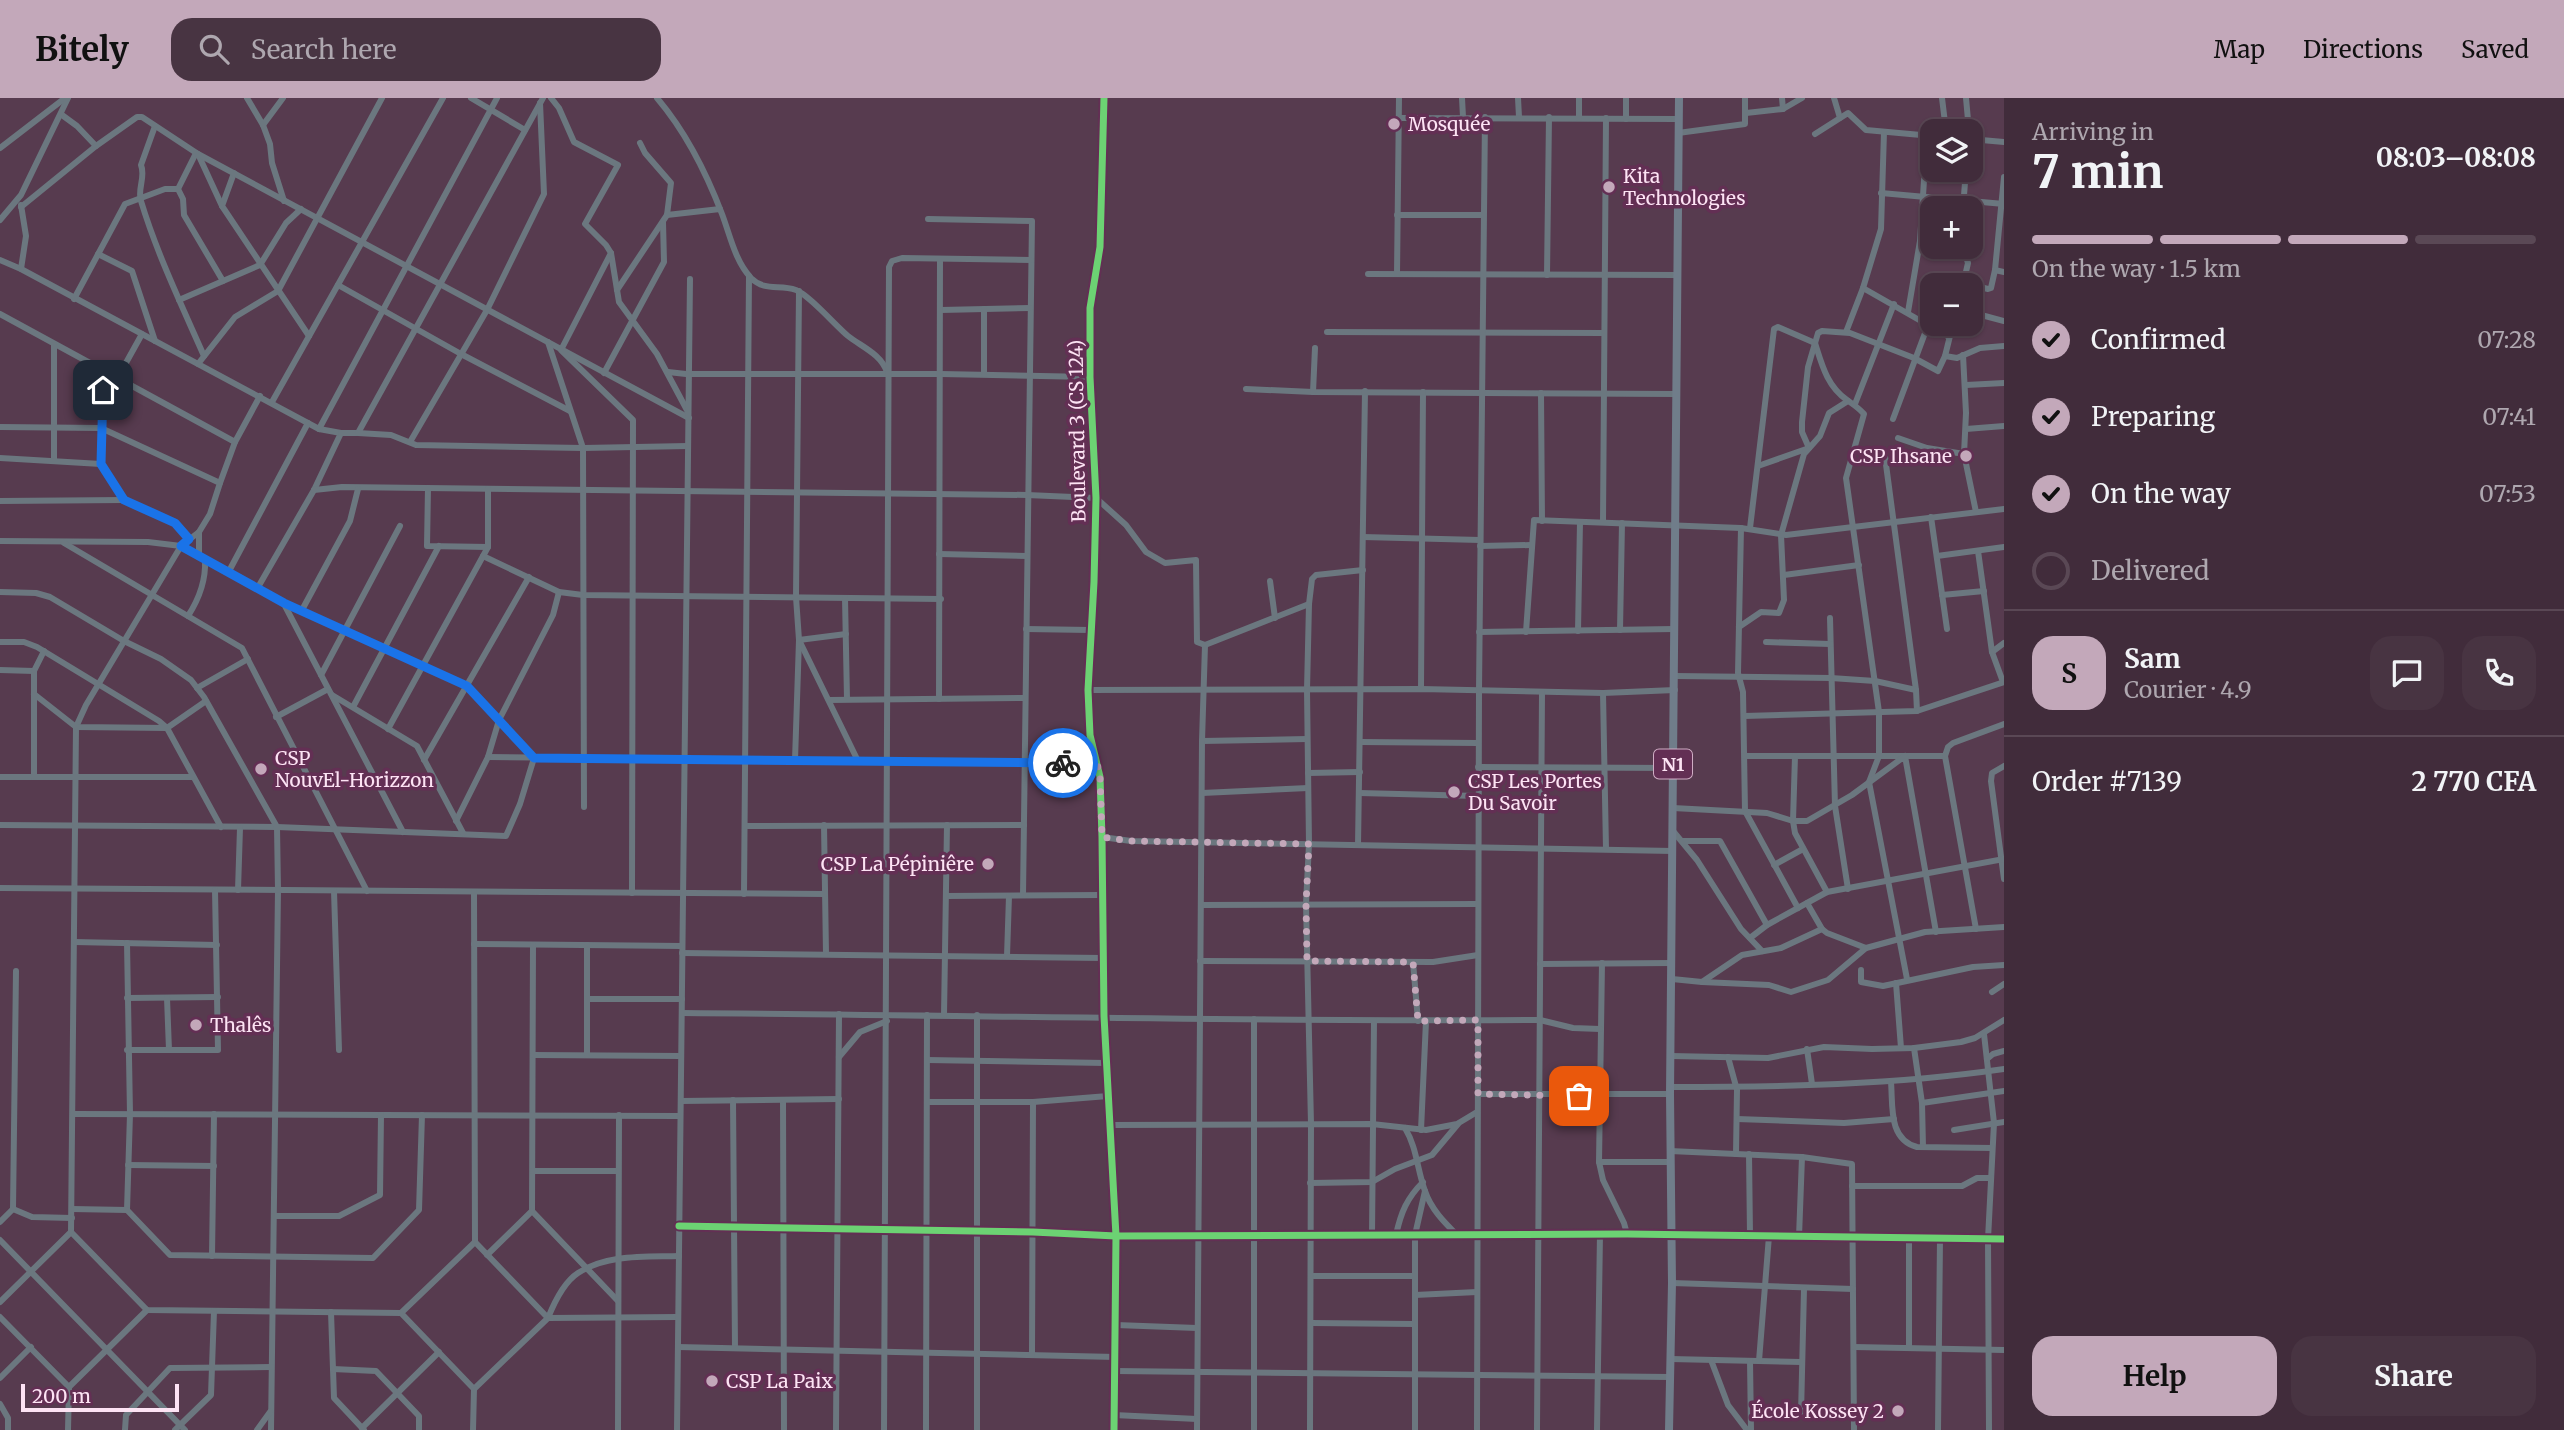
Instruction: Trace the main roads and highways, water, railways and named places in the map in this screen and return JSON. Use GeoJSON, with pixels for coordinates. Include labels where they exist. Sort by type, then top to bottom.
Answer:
{"type":"FeatureCollection","features":[{"type":"Feature","properties":{"kind":"main road","name":"N1"},"geometry":{"type":"LineString","coordinates":[[1669,1430],[1679,98]]}},
{"type":"Feature","properties":{"kind":"place","name":"Mosquée"},"geometry":{"type":"Point","coordinates":[1394,124]}},
{"type":"Feature","properties":{"kind":"place","name":"Kita Technologies"},"geometry":{"type":"Point","coordinates":[1609,187]}},
{"type":"Feature","properties":{"kind":"place","name":"CSP Ihsane"},"geometry":{"type":"Point","coordinates":[1966,456]}},
{"type":"Feature","properties":{"kind":"place","name":"CSP NouvEl-Horizzon"},"geometry":{"type":"Point","coordinates":[261,769]}},
{"type":"Feature","properties":{"kind":"place","name":"CSP Les Portes Du Savoir"},"geometry":{"type":"Point","coordinates":[1454,792]}},
{"type":"Feature","properties":{"kind":"place","name":"CSP La Pépiniêre"},"geometry":{"type":"Point","coordinates":[988,864]}},
{"type":"Feature","properties":{"kind":"place","name":"Thalês"},"geometry":{"type":"Point","coordinates":[196,1025]}},
{"type":"Feature","properties":{"kind":"place","name":"CSP La Paix"},"geometry":{"type":"Point","coordinates":[712,1381]}},
{"type":"Feature","properties":{"kind":"place","name":"École Kossey 2"},"geometry":{"type":"Point","coordinates":[1898,1411]}}]}
